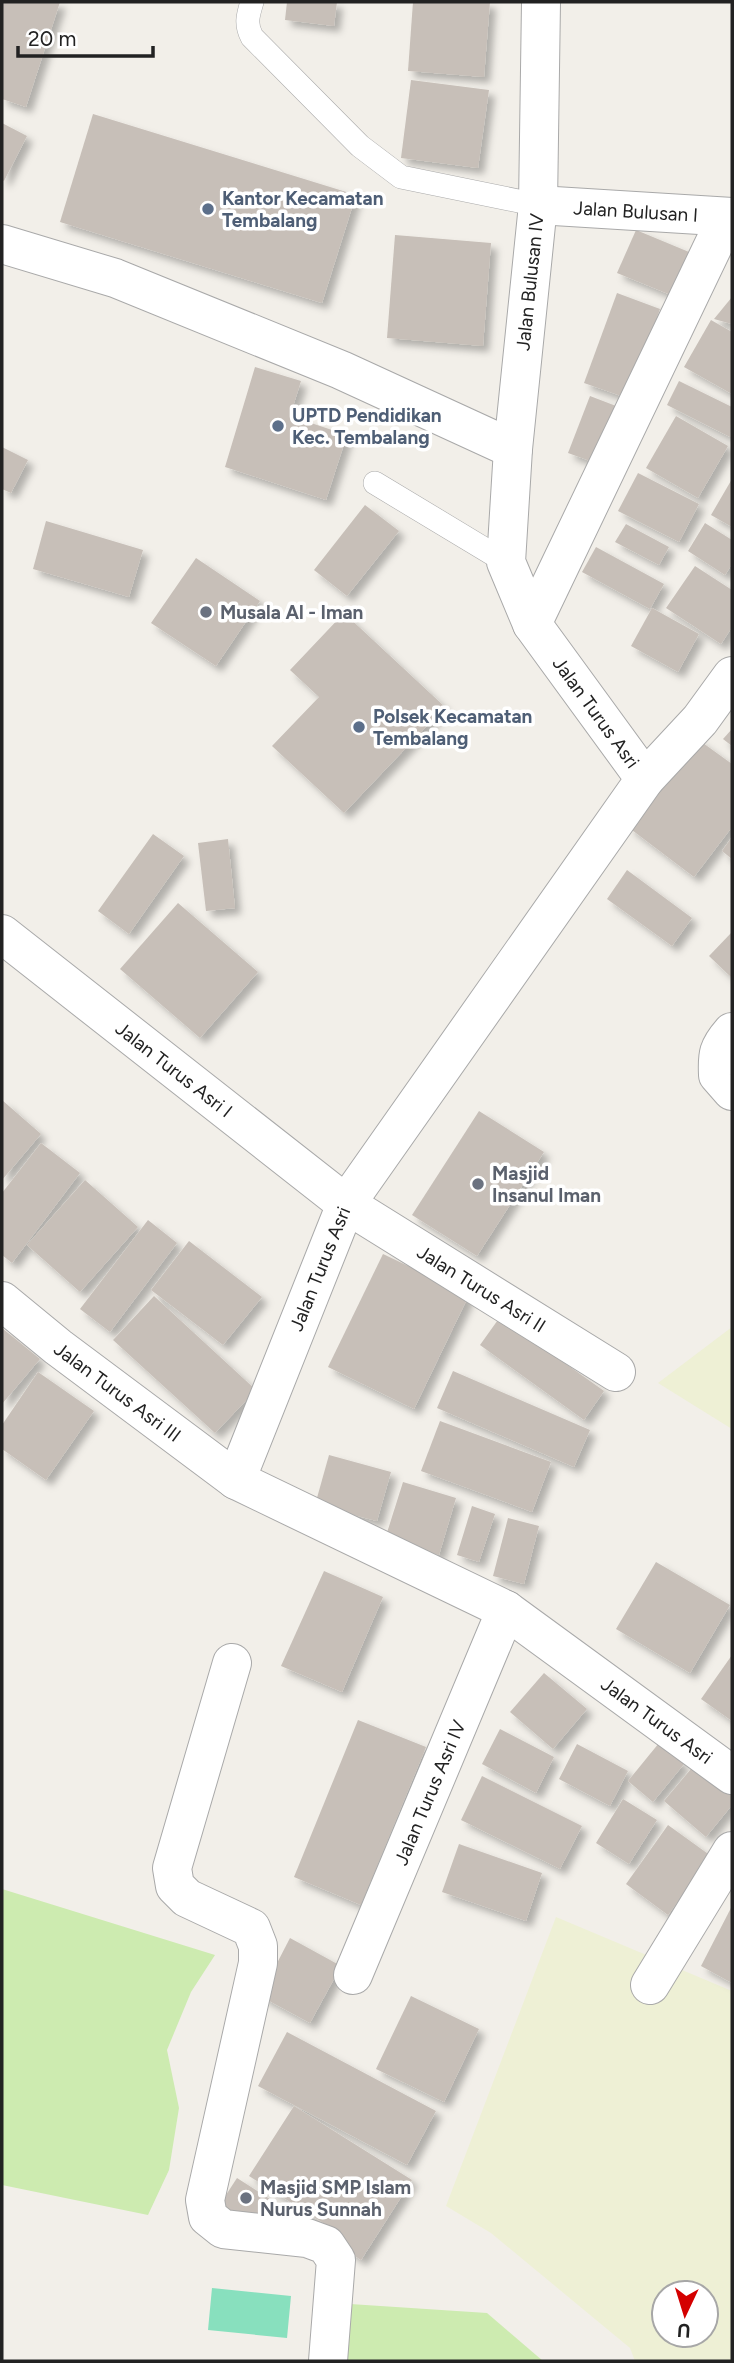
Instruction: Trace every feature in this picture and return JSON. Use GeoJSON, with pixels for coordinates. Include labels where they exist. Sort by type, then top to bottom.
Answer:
{"type":"FeatureCollection","features":[{"type":"Feature","properties":{"kind":"street","name":"Jalan Bulusan IV"},"geometry":{"type":"LineString","coordinates":[[506,562],[513,449],[538,205],[541,2]]}},
{"type":"Feature","properties":{"kind":"street","name":"Jalan Bulusan I"},"geometry":{"type":"LineString","coordinates":[[538,205],[730,217]]}},
{"type":"Feature","properties":{"kind":"street"},"geometry":{"type":"LineString","coordinates":[[532,624],[730,217]]}},
{"type":"Feature","properties":{"kind":"street"},"geometry":{"type":"LineString","coordinates":[[2,244],[115,278],[341,370],[513,449]]}},
{"type":"Feature","properties":{"kind":"street","name":"Jalan Turus Asri"},"geometry":{"type":"LineString","coordinates":[[506,562],[532,624],[645,779],[345,1204],[236,1480],[506,1610],[732,1775]]}},
{"type":"Feature","properties":{"kind":"street"},"geometry":{"type":"LineString","coordinates":[[645,779],[700,720],[732,676]]}},
{"type":"Feature","properties":{"kind":"street","name":"Jalan Turus Asri I"},"geometry":{"type":"LineString","coordinates":[[2,934],[345,1204]]}},
{"type":"Feature","properties":{"kind":"street"},"geometry":{"type":"LineString","coordinates":[[732,1032],[720,1046],[717,1060],[718,1075],[732,1091]]}},
{"type":"Feature","properties":{"kind":"street","name":"Jalan Turus Asri II"},"geometry":{"type":"LineString","coordinates":[[345,1204],[616,1372]]}},
{"type":"Feature","properties":{"kind":"street","name":"Jalan Turus Asri III"},"geometry":{"type":"LineString","coordinates":[[2,1301],[58,1347],[236,1480]]}},
{"type":"Feature","properties":{"kind":"street","name":"Jalan Turus Asri IV"},"geometry":{"type":"LineString","coordinates":[[353,1975],[506,1610]]}},
{"type":"Feature","properties":{"kind":"street"},"geometry":{"type":"LineString","coordinates":[[232,1663],[172,1868],[174,1886],[187,1898],[251,1928],[258,1947],[258,1963],[205,2200],[208,2217],[223,2229],[307,2238],[326,2245],[336,2260],[328,2361]]}},
{"type":"Feature","properties":{"kind":"street"},"geometry":{"type":"LineString","coordinates":[[650,1985],[732,1851]]}},
{"type":"Feature","properties":{"kind":"lane"},"geometry":{"type":"LineString","coordinates":[[252,2],[247,17],[247,28],[252,37],[360,146],[401,177],[538,205]]}},
{"type":"Feature","properties":{"kind":"lane"},"geometry":{"type":"LineString","coordinates":[[375,483],[506,562]]}},
{"type":"Feature","properties":{"kind":"green space"},"geometry":{"type":"Polygon","coordinates":[[[732,1327],[732,1429],[658,1383],[732,1327]]]}},
{"type":"Feature","properties":{"kind":"green space"},"geometry":{"type":"Polygon","coordinates":[[[2,1889],[215,1955],[191,1992],[167,2050],[179,2108],[169,2170],[148,2215],[2,2185],[2,1889]]]}},
{"type":"Feature","properties":{"kind":"green space"},"geometry":{"type":"Polygon","coordinates":[[[556,1917],[732,1991],[732,2361],[635,2361],[630,2348],[491,2233],[446,2206],[556,1917]]]}},
{"type":"Feature","properties":{"kind":"green space"},"geometry":{"type":"Polygon","coordinates":[[[212,2288],[291,2296],[287,2338],[208,2330],[212,2288]]]}},
{"type":"Feature","properties":{"kind":"green space"},"geometry":{"type":"Polygon","coordinates":[[[335,2303],[487,2313],[543,2361],[327,2361],[335,2303]]]}},
{"type":"Feature","properties":{"kind":"building"},"geometry":{"type":"Polygon","coordinates":[[[2,2],[60,2],[26,107],[2,99],[2,2]]]}},
{"type":"Feature","properties":{"kind":"building"},"geometry":{"type":"Polygon","coordinates":[[[287,2],[337,2],[334,26],[285,20],[287,2]]]}},
{"type":"Feature","properties":{"kind":"building"},"geometry":{"type":"Polygon","coordinates":[[[413,2],[490,2],[484,77],[408,71],[413,2]]]}},
{"type":"Feature","properties":{"kind":"building"},"geometry":{"type":"Polygon","coordinates":[[[411,80],[489,90],[478,168],[401,158],[411,80]]]}},
{"type":"Feature","properties":{"kind":"building","name":"Kantor Kecamatan Tembalang"},"geometry":{"type":"Polygon","coordinates":[[[93,114],[356,195],[322,303],[60,222],[93,114]]]}},
{"type":"Feature","properties":{"kind":"building"},"geometry":{"type":"Polygon","coordinates":[[[2,123],[27,136],[4,181],[2,180],[2,123]]]}},
{"type":"Feature","properties":{"kind":"building"},"geometry":{"type":"Polygon","coordinates":[[[636,230],[689,252],[671,295],[617,273],[636,230]]]}},
{"type":"Feature","properties":{"kind":"building"},"geometry":{"type":"Polygon","coordinates":[[[395,235],[491,243],[483,346],[387,338],[395,235]]]}},
{"type":"Feature","properties":{"kind":"building"},"geometry":{"type":"Polygon","coordinates":[[[617,293],[660,309],[627,398],[584,383],[617,293]]]}},
{"type":"Feature","properties":{"kind":"building"},"geometry":{"type":"Polygon","coordinates":[[[732,297],[732,324],[714,319],[732,297]]]}},
{"type":"Feature","properties":{"kind":"building"},"geometry":{"type":"Polygon","coordinates":[[[711,320],[732,332],[732,394],[684,367],[711,320]]]}},
{"type":"Feature","properties":{"kind":"building","name":"UPTD Pendidikan Kec. Tembalang"},"geometry":{"type":"Polygon","coordinates":[[[255,367],[301,381],[290,416],[347,435],[326,500],[225,467],[255,367]]]}},
{"type":"Feature","properties":{"kind":"building"},"geometry":{"type":"Polygon","coordinates":[[[679,381],[732,407],[730,437],[667,405],[679,381]]]}},
{"type":"Feature","properties":{"kind":"building"},"geometry":{"type":"Polygon","coordinates":[[[590,396],[629,411],[607,467],[568,453],[590,396]]]}},
{"type":"Feature","properties":{"kind":"building"},"geometry":{"type":"Polygon","coordinates":[[[676,416],[728,446],[698,498],[646,468],[676,416]]]}},
{"type":"Feature","properties":{"kind":"building"},"geometry":{"type":"Polygon","coordinates":[[[2,447],[28,460],[11,493],[2,489],[2,447]]]}},
{"type":"Feature","properties":{"kind":"building"},"geometry":{"type":"Polygon","coordinates":[[[638,473],[699,504],[679,542],[618,511],[638,473]]]}},
{"type":"Feature","properties":{"kind":"building"},"geometry":{"type":"Polygon","coordinates":[[[732,479],[732,527],[711,515],[732,479]]]}},
{"type":"Feature","properties":{"kind":"building"},"geometry":{"type":"Polygon","coordinates":[[[365,505],[399,531],[347,596],[314,570],[365,505]]]}},
{"type":"Feature","properties":{"kind":"building"},"geometry":{"type":"Polygon","coordinates":[[[46,521],[143,550],[129,597],[33,569],[46,521]]]}},
{"type":"Feature","properties":{"kind":"building"},"geometry":{"type":"Polygon","coordinates":[[[705,523],[732,540],[732,564],[725,575],[688,551],[705,523]]]}},
{"type":"Feature","properties":{"kind":"building"},"geometry":{"type":"Polygon","coordinates":[[[626,524],[669,547],[659,565],[615,542],[626,524]]]}},
{"type":"Feature","properties":{"kind":"building"},"geometry":{"type":"Polygon","coordinates":[[[596,547],[664,584],[650,609],[582,572],[596,547]]]}},
{"type":"Feature","properties":{"kind":"building","name":"Musala Al - Iman"},"geometry":{"type":"Polygon","coordinates":[[[196,558],[260,601],[216,666],[151,623],[196,558]]]}},
{"type":"Feature","properties":{"kind":"building"},"geometry":{"type":"Polygon","coordinates":[[[695,566],[732,590],[732,627],[721,644],[666,608],[695,566]]]}},
{"type":"Feature","properties":{"kind":"building"},"geometry":{"type":"Polygon","coordinates":[[[652,608],[699,634],[678,672],[631,646],[652,608]]]}},
{"type":"Feature","properties":{"kind":"building","name":"Polsek Kecamatan Tembalang"},"geometry":{"type":"Polygon","coordinates":[[[344,613],[445,707],[344,813],[272,746],[319,697],[290,670],[344,613]]]}},
{"type":"Feature","properties":{"kind":"building"},"geometry":{"type":"Polygon","coordinates":[[[732,729],[732,746],[723,739],[732,729]]]}},
{"type":"Feature","properties":{"kind":"building"},"geometry":{"type":"Polygon","coordinates":[[[696,738],[732,764],[732,827],[694,877],[628,827],[696,738]]]}},
{"type":"Feature","properties":{"kind":"building"},"geometry":{"type":"Polygon","coordinates":[[[153,834],[184,856],[129,934],[98,911],[153,834]]]}},
{"type":"Feature","properties":{"kind":"building"},"geometry":{"type":"Polygon","coordinates":[[[732,837],[732,859],[722,851],[732,837]]]}},
{"type":"Feature","properties":{"kind":"building"},"geometry":{"type":"Polygon","coordinates":[[[228,839],[235,908],[206,911],[198,843],[228,839]]]}},
{"type":"Feature","properties":{"kind":"building"},"geometry":{"type":"Polygon","coordinates":[[[627,870],[692,918],[672,946],[607,899],[627,870]]]}},
{"type":"Feature","properties":{"kind":"building"},"geometry":{"type":"Polygon","coordinates":[[[178,903],[258,972],[200,1038],[120,969],[178,903]]]}},
{"type":"Feature","properties":{"kind":"building"},"geometry":{"type":"Polygon","coordinates":[[[732,932],[732,978],[709,956],[732,932]]]}},
{"type":"Feature","properties":{"kind":"building"},"geometry":{"type":"Polygon","coordinates":[[[2,1100],[41,1134],[2,1180],[2,1100]]]}},
{"type":"Feature","properties":{"kind":"building","name":"Masjid Insanul Iman"},"geometry":{"type":"Polygon","coordinates":[[[479,1111],[544,1152],[477,1256],[412,1215],[479,1111]]]}},
{"type":"Feature","properties":{"kind":"building"},"geometry":{"type":"Polygon","coordinates":[[[41,1143],[80,1173],[12,1263],[2,1255],[2,1193],[41,1143]]]}},
{"type":"Feature","properties":{"kind":"building"},"geometry":{"type":"Polygon","coordinates":[[[85,1180],[138,1227],[80,1292],[27,1245],[85,1180]]]}},
{"type":"Feature","properties":{"kind":"building"},"geometry":{"type":"Polygon","coordinates":[[[148,1220],[177,1243],[110,1332],[80,1309],[148,1220]]]}},
{"type":"Feature","properties":{"kind":"building"},"geometry":{"type":"Polygon","coordinates":[[[189,1241],[262,1297],[223,1345],[151,1290],[189,1241]]]}},
{"type":"Feature","properties":{"kind":"building"},"geometry":{"type":"Polygon","coordinates":[[[383,1254],[469,1295],[414,1409],[328,1367],[383,1254]]]}},
{"type":"Feature","properties":{"kind":"building"},"geometry":{"type":"Polygon","coordinates":[[[154,1296],[256,1390],[215,1433],[113,1340],[154,1296]]]}},
{"type":"Feature","properties":{"kind":"building"},"geometry":{"type":"Polygon","coordinates":[[[500,1317],[604,1391],[584,1420],[480,1345],[500,1317]]]}},
{"type":"Feature","properties":{"kind":"building"},"geometry":{"type":"Polygon","coordinates":[[[2,1328],[40,1359],[2,1404],[2,1328]]]}},
{"type":"Feature","properties":{"kind":"building"},"geometry":{"type":"Polygon","coordinates":[[[453,1371],[590,1430],[574,1467],[437,1408],[453,1371]]]}},
{"type":"Feature","properties":{"kind":"building"},"geometry":{"type":"Polygon","coordinates":[[[38,1372],[94,1411],[46,1480],[2,1449],[2,1425],[38,1372]]]}},
{"type":"Feature","properties":{"kind":"building"},"geometry":{"type":"Polygon","coordinates":[[[440,1421],[551,1462],[532,1512],[421,1471],[440,1421]]]}},
{"type":"Feature","properties":{"kind":"building"},"geometry":{"type":"Polygon","coordinates":[[[329,1455],[391,1472],[377,1521],[315,1505],[329,1455]]]}},
{"type":"Feature","properties":{"kind":"building"},"geometry":{"type":"Polygon","coordinates":[[[403,1482],[456,1498],[439,1555],[385,1539],[403,1482]]]}},
{"type":"Feature","properties":{"kind":"building"},"geometry":{"type":"Polygon","coordinates":[[[472,1506],[495,1514],[479,1562],[457,1555],[472,1506]]]}},
{"type":"Feature","properties":{"kind":"building"},"geometry":{"type":"Polygon","coordinates":[[[508,1518],[539,1526],[524,1584],[493,1576],[508,1518]]]}},
{"type":"Feature","properties":{"kind":"building"},"geometry":{"type":"Polygon","coordinates":[[[656,1562],[730,1605],[690,1673],[616,1629],[656,1562]]]}},
{"type":"Feature","properties":{"kind":"building"},"geometry":{"type":"Polygon","coordinates":[[[324,1571],[383,1597],[342,1692],[281,1666],[324,1571]]]}},
{"type":"Feature","properties":{"kind":"building"},"geometry":{"type":"Polygon","coordinates":[[[732,1655],[732,1721],[701,1699],[732,1655]]]}},
{"type":"Feature","properties":{"kind":"building"},"geometry":{"type":"Polygon","coordinates":[[[544,1673],[587,1709],[553,1749],[510,1712],[544,1673]]]}},
{"type":"Feature","properties":{"kind":"building"},"geometry":{"type":"Polygon","coordinates":[[[358,1720],[426,1747],[361,1905],[294,1877],[358,1720]]]}},
{"type":"Feature","properties":{"kind":"building"},"geometry":{"type":"Polygon","coordinates":[[[500,1729],[554,1757],[536,1793],[482,1764],[500,1729]]]}},
{"type":"Feature","properties":{"kind":"building"},"geometry":{"type":"Polygon","coordinates":[[[659,1743],[684,1764],[653,1802],[628,1781],[659,1743]]]}},
{"type":"Feature","properties":{"kind":"building"},"geometry":{"type":"Polygon","coordinates":[[[577,1744],[628,1771],[610,1806],[559,1779],[577,1744]]]}},
{"type":"Feature","properties":{"kind":"building"},"geometry":{"type":"Polygon","coordinates":[[[696,1763],[732,1793],[732,1805],[706,1837],[664,1801],[696,1763]]]}},
{"type":"Feature","properties":{"kind":"building"},"geometry":{"type":"Polygon","coordinates":[[[482,1776],[582,1826],[560,1869],[461,1820],[482,1776]]]}},
{"type":"Feature","properties":{"kind":"building"},"geometry":{"type":"Polygon","coordinates":[[[623,1799],[657,1820],[629,1864],[596,1843],[623,1799]]]}},
{"type":"Feature","properties":{"kind":"building"},"geometry":{"type":"Polygon","coordinates":[[[668,1825],[711,1856],[668,1915],[626,1884],[668,1825]]]}},
{"type":"Feature","properties":{"kind":"building"},"geometry":{"type":"Polygon","coordinates":[[[459,1844],[542,1873],[526,1921],[442,1892],[459,1844]]]}},
{"type":"Feature","properties":{"kind":"building"},"geometry":{"type":"Polygon","coordinates":[[[732,1906],[732,1983],[701,1966],[732,1906]]]}},
{"type":"Feature","properties":{"kind":"building"},"geometry":{"type":"Polygon","coordinates":[[[290,1938],[341,1966],[310,2023],[260,1996],[290,1938]]]}},
{"type":"Feature","properties":{"kind":"building"},"geometry":{"type":"Polygon","coordinates":[[[411,1996],[479,2029],[444,2102],[376,2069],[411,1996]]]}},
{"type":"Feature","properties":{"kind":"building"},"geometry":{"type":"Polygon","coordinates":[[[287,2032],[436,2111],[407,2165],[258,2086],[287,2032]]]}},
{"type":"Feature","properties":{"kind":"building"},"geometry":{"type":"Polygon","coordinates":[[[294,2106],[412,2180],[361,2260],[320,2233],[325,2224],[249,2176],[294,2106]]]}},
{"type":"Feature","properties":{"kind":"building","name":"Masjid SMP Islam Nurus Sunnah"},"geometry":{"type":"Polygon","coordinates":[[[237,2178],[315,2228],[211,2218],[237,2178]]]}},
{"type":"Feature","properties":{"kind":"place","name":"Kantor Kecamatan Tembalang"},"geometry":{"type":"Point","coordinates":[208,209]}},
{"type":"Feature","properties":{"kind":"place","name":"UPTD Pendidikan Kec. Tembalang"},"geometry":{"type":"Point","coordinates":[278,426]}},
{"type":"Feature","properties":{"kind":"place","name":"Musala Al - Iman"},"geometry":{"type":"Point","coordinates":[206,612]}},
{"type":"Feature","properties":{"kind":"place","name":"Polsek Kecamatan Tembalang"},"geometry":{"type":"Point","coordinates":[359,727]}},
{"type":"Feature","properties":{"kind":"place","name":"Masjid Insanul Iman"},"geometry":{"type":"Point","coordinates":[478,1184]}},
{"type":"Feature","properties":{"kind":"place","name":"Masjid SMP Islam Nurus Sunnah"},"geometry":{"type":"Point","coordinates":[246,2198]}}]}
